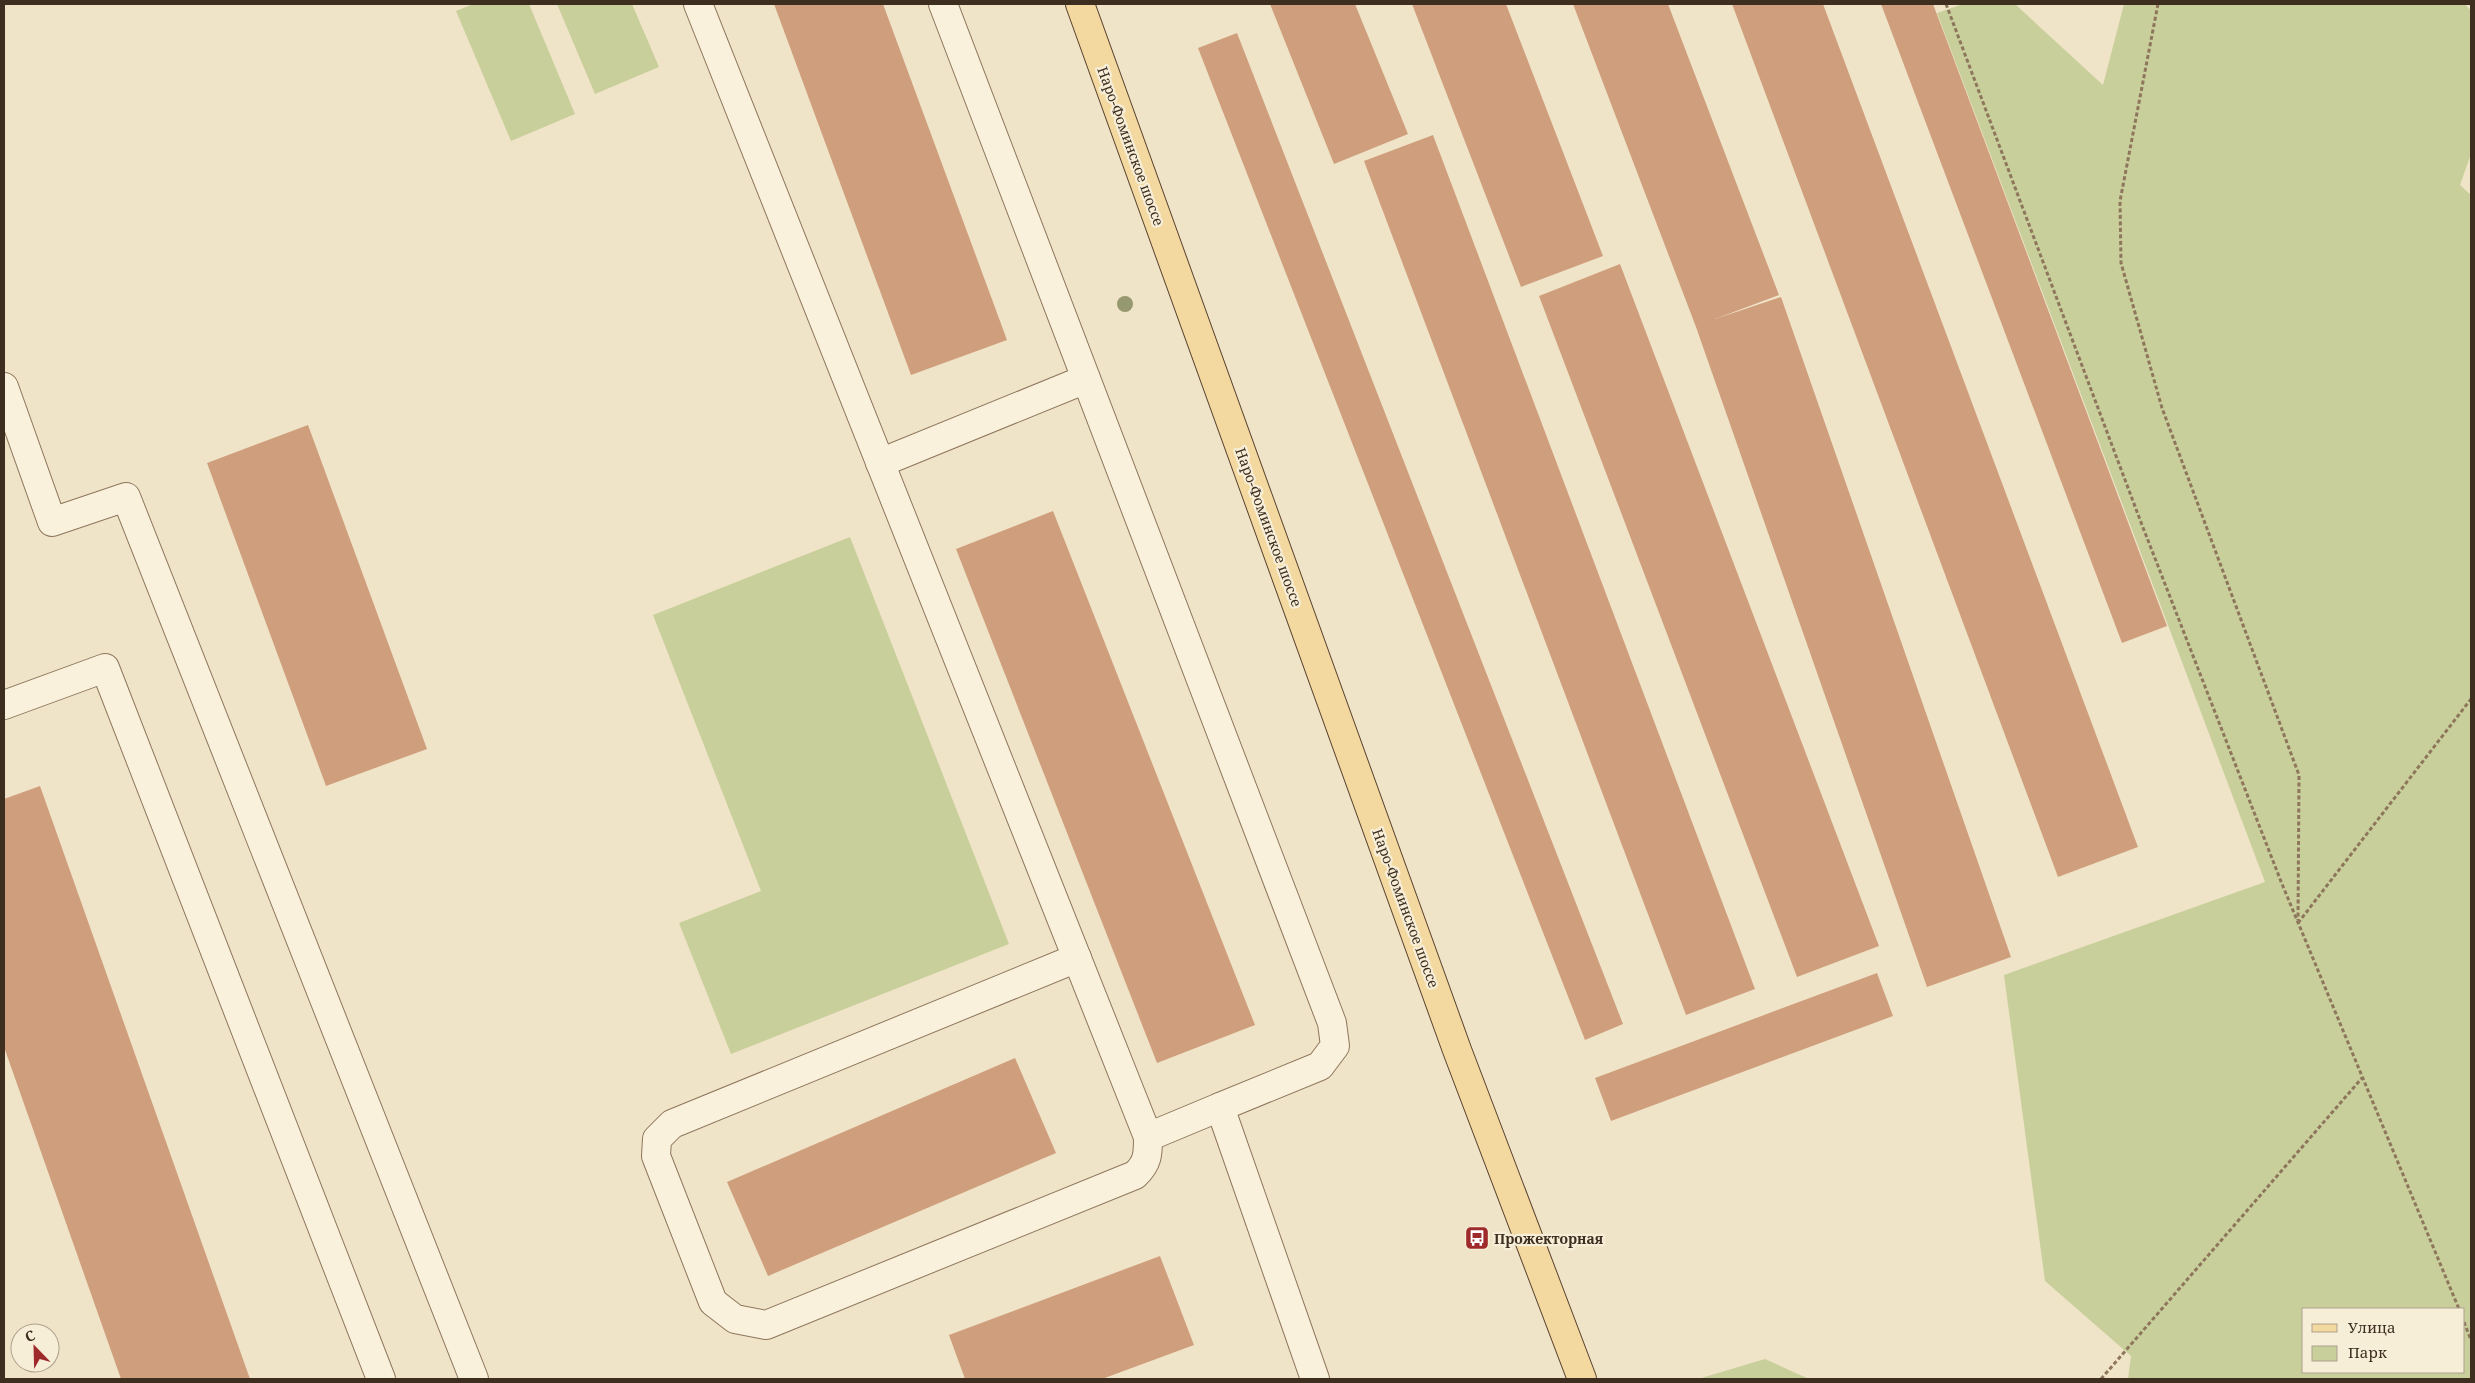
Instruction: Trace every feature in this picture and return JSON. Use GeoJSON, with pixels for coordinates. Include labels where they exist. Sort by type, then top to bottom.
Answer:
{"type":"FeatureCollection","features":[{"type":"Feature","properties":{"kind":"main road","name":"Наро-Фоминское шоссе"},"geometry":{"type":"LineString","coordinates":[[1080,4],[1457,1050],[1579,1370]]}},
{"type":"Feature","properties":{"kind":"lane"},"geometry":{"type":"LineString","coordinates":[[698,4],[880,463],[1077,958],[1148,1137],[1148,1157],[1144,1167],[1135,1175],[766,1325],[735,1319],[713,1302],[656,1156],[657,1138],[672,1124],[1077,958]]}},
{"type":"Feature","properties":{"kind":"lane"},"geometry":{"type":"LineString","coordinates":[[943,4],[1332,1023],[1335,1046],[1320,1066],[1148,1137]]}},
{"type":"Feature","properties":{"kind":"lane"},"geometry":{"type":"LineString","coordinates":[[880,463],[1086,379]]}},
{"type":"Feature","properties":{"kind":"lane"},"geometry":{"type":"LineString","coordinates":[[4,387],[52,522],[126,497],[474,1379]]}},
{"type":"Feature","properties":{"kind":"lane"},"geometry":{"type":"LineString","coordinates":[[4,705],[105,668],[381,1379]]}},
{"type":"Feature","properties":{"kind":"lane"},"geometry":{"type":"LineString","coordinates":[[1220,1107],[1315,1379]]}},
{"type":"Feature","properties":{"kind":"path"},"geometry":{"type":"LineString","coordinates":[[1946,4],[2146,534],[2298,924],[2458,1308]]}},
{"type":"Feature","properties":{"kind":"path"},"geometry":{"type":"LineString","coordinates":[[2158,4],[2120,201],[2121,263],[2162,408],[2299,775],[2298,924]]}},
{"type":"Feature","properties":{"kind":"path"},"geometry":{"type":"LineString","coordinates":[[2298,924],[2471,699]]}},
{"type":"Feature","properties":{"kind":"path"},"geometry":{"type":"LineString","coordinates":[[2101,1379],[2362,1078]]}},
{"type":"Feature","properties":{"kind":"path"},"geometry":{"type":"LineString","coordinates":[[2465,1325],[2471,1340]]}},
{"type":"Feature","properties":{"kind":"green space"},"geometry":{"type":"Polygon","coordinates":[[[473,4],[529,4],[575,114],[511,141],[456,11],[473,4]]]}},
{"type":"Feature","properties":{"kind":"green space"},"geometry":{"type":"Polygon","coordinates":[[[557,4],[632,4],[659,67],[595,94],[557,4]]]}},
{"type":"Feature","properties":{"kind":"green space"},"geometry":{"type":"Polygon","coordinates":[[[1963,4],[2015,4],[2103,85],[2124,4],[2465,4],[2471,11],[2471,154],[2460,185],[2471,195],[2471,1379],[2128,1379],[2131,1356],[2045,1281],[2004,975],[2265,882],[1937,13],[1963,4]]]}},
{"type":"Feature","properties":{"kind":"green space"},"geometry":{"type":"Polygon","coordinates":[[[850,537],[1009,944],[731,1054],[679,923],[761,891],[653,615],[850,537]]]}},
{"type":"Feature","properties":{"kind":"green space"},"geometry":{"type":"Polygon","coordinates":[[[1765,1359],[1809,1379],[1698,1379],[1765,1359]]]}},
{"type":"Feature","properties":{"kind":"building"},"geometry":{"type":"Polygon","coordinates":[[[774,4],[883,4],[1007,340],[911,375],[774,4]]]}},
{"type":"Feature","properties":{"kind":"building"},"geometry":{"type":"Polygon","coordinates":[[[1270,4],[1355,4],[1408,134],[1334,164],[1270,4]]]}},
{"type":"Feature","properties":{"kind":"building"},"geometry":{"type":"Polygon","coordinates":[[[1412,4],[1506,4],[1603,256],[1521,287],[1412,4]]]}},
{"type":"Feature","properties":{"kind":"building"},"geometry":{"type":"Polygon","coordinates":[[[1573,4],[1668,4],[1779,295],[1715,319],[1781,297],[2011,957],[1927,987],[1696,327],[1573,4]]]}},
{"type":"Feature","properties":{"kind":"building"},"geometry":{"type":"Polygon","coordinates":[[[1732,4],[1823,4],[2138,847],[2058,877],[1732,4]]]}},
{"type":"Feature","properties":{"kind":"building"},"geometry":{"type":"Polygon","coordinates":[[[1881,4],[1933,4],[2167,626],[2122,643],[1881,4]]]}},
{"type":"Feature","properties":{"kind":"building"},"geometry":{"type":"Polygon","coordinates":[[[1237,33],[1623,1024],[1585,1040],[1198,48],[1237,33]]]}},
{"type":"Feature","properties":{"kind":"building"},"geometry":{"type":"Polygon","coordinates":[[[1433,135],[1755,989],[1686,1015],[1364,161],[1433,135]]]}},
{"type":"Feature","properties":{"kind":"building"},"geometry":{"type":"Polygon","coordinates":[[[1620,264],[1879,946],[1797,977],[1539,296],[1620,264]]]}},
{"type":"Feature","properties":{"kind":"building"},"geometry":{"type":"Polygon","coordinates":[[[308,425],[427,749],[326,786],[207,463],[308,425]]]}},
{"type":"Feature","properties":{"kind":"building"},"geometry":{"type":"Polygon","coordinates":[[[1053,511],[1255,1025],[1157,1063],[956,549],[1053,511]]]}},
{"type":"Feature","properties":{"kind":"building"},"geometry":{"type":"Polygon","coordinates":[[[40,786],[250,1379],[121,1379],[4,1047],[4,799],[40,786]]]}},
{"type":"Feature","properties":{"kind":"building"},"geometry":{"type":"Polygon","coordinates":[[[1877,973],[1893,1016],[1611,1121],[1595,1078],[1877,973]]]}},
{"type":"Feature","properties":{"kind":"building"},"geometry":{"type":"Polygon","coordinates":[[[1015,1058],[1056,1153],[768,1276],[727,1182],[1015,1058]]]}},
{"type":"Feature","properties":{"kind":"building"},"geometry":{"type":"Polygon","coordinates":[[[1160,1256],[1194,1345],[1102,1379],[965,1379],[949,1335],[1160,1256]]]}},
{"type":"Feature","properties":{"kind":"place","name":"Прожекторная"},"geometry":{"type":"Point","coordinates":[1477,1238]}}]}
